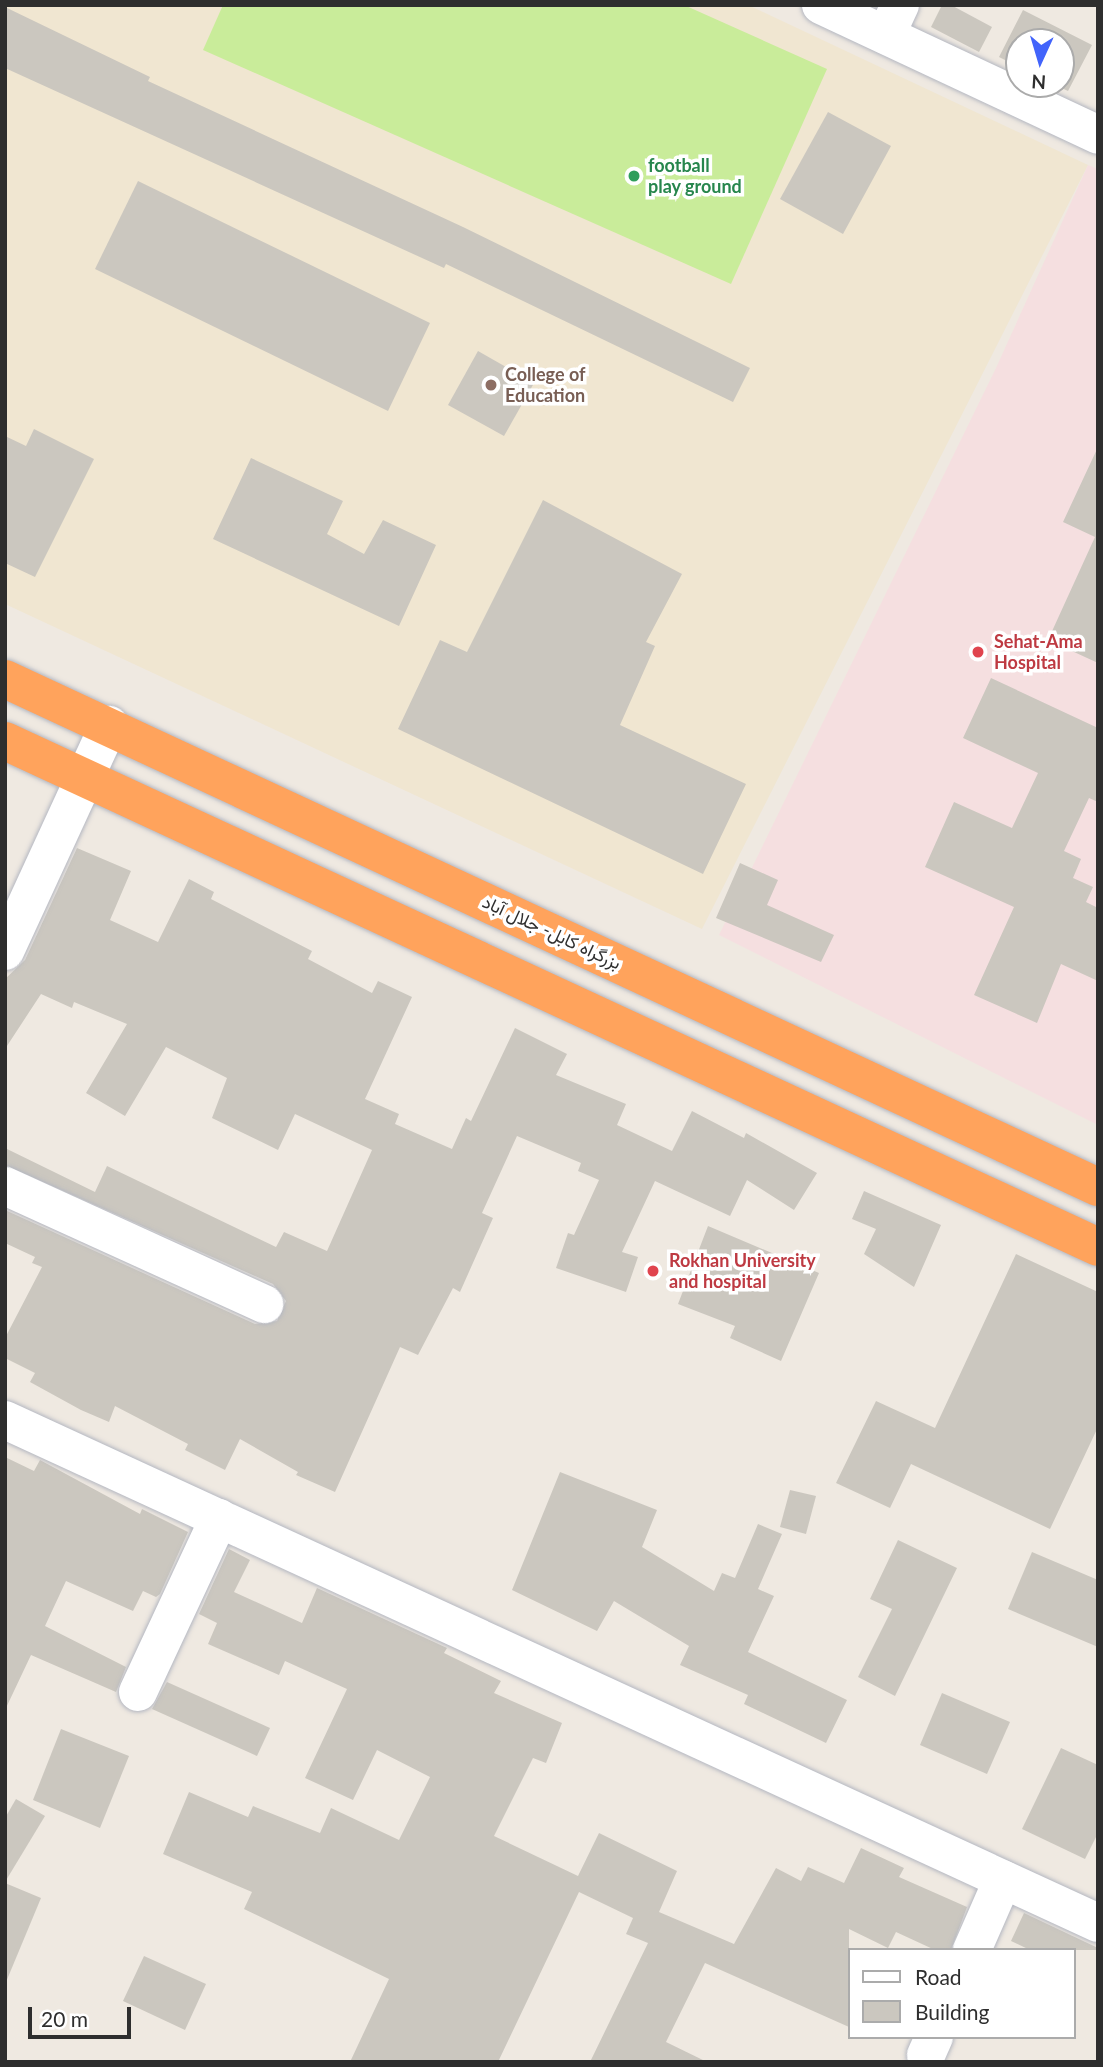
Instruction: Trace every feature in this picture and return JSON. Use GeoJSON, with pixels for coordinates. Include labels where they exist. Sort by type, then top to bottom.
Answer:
{"type":"FeatureCollection","features":[{"type":"Feature","properties":{"kind":"highway","name":"بزرگراه کابل- جلال آباد"},"geometry":{"type":"LineString","coordinates":[[5,679],[109,725],[1098,1187]]}},
{"type":"Feature","properties":{"kind":"highway"},"geometry":{"type":"LineString","coordinates":[[5,741],[1098,1247]]}},
{"type":"Feature","properties":{"kind":"street"},"geometry":{"type":"LineString","coordinates":[[821,5],[893,20],[1098,135]]}},
{"type":"Feature","properties":{"kind":"street"},"geometry":{"type":"LineString","coordinates":[[5,951],[109,725]]}},
{"type":"Feature","properties":{"kind":"street"},"geometry":{"type":"LineString","coordinates":[[5,1186],[264,1304]]}},
{"type":"Feature","properties":{"kind":"street"},"geometry":{"type":"LineString","coordinates":[[5,1420],[1098,1923]]}},
{"type":"Feature","properties":{"kind":"street"},"geometry":{"type":"LineString","coordinates":[[138,1692],[219,1518]]}},
{"type":"Feature","properties":{"kind":"street"},"geometry":{"type":"LineString","coordinates":[[973,1948],[1003,1879]]}},
{"type":"Feature","properties":{"kind":"shaded area","name":"College of Education"},"geometry":{"type":"Polygon","coordinates":[[[5,5],[748,5],[1088,165],[702,929],[5,604],[5,5]]]}},
{"type":"Feature","properties":{"kind":"shaded area","name":"Sehat-Ama Hospital"},"geometry":{"type":"Polygon","coordinates":[[[1088,165],[1098,169],[1098,1125],[719,935],[996,368],[1088,165]]]}},
{"type":"Feature","properties":{"kind":"green space","name":"football play ground"},"geometry":{"type":"Polygon","coordinates":[[[223,5],[684,5],[827,69],[731,284],[203,50],[223,5]]]}},
{"type":"Feature","properties":{"kind":"building"},"geometry":{"type":"Polygon","coordinates":[[[942,5],[951,5],[992,27],[979,52],[931,27],[942,5]]]}},
{"type":"Feature","properties":{"kind":"building"},"geometry":{"type":"Polygon","coordinates":[[[5,7],[150,77],[148,81],[463,227],[750,368],[733,402],[446,264],[444,268],[5,68],[5,7]]]}},
{"type":"Feature","properties":{"kind":"building"},"geometry":{"type":"Polygon","coordinates":[[[1023,10],[1058,28],[1014,28],[1023,10]]]}},
{"type":"Feature","properties":{"kind":"building"},"geometry":{"type":"Polygon","coordinates":[[[1075,36],[1092,45],[1075,78],[1075,36]]]}},
{"type":"Feature","properties":{"kind":"building"},"geometry":{"type":"Polygon","coordinates":[[[1005,45],[1005,60],[999,57],[1005,45]]]}},
{"type":"Feature","properties":{"kind":"building"},"geometry":{"type":"Polygon","coordinates":[[[828,112],[891,146],[843,234],[780,199],[828,112]]]}},
{"type":"Feature","properties":{"kind":"building"},"geometry":{"type":"Polygon","coordinates":[[[138,181],[430,323],[388,411],[95,269],[138,181]]]}},
{"type":"Feature","properties":{"kind":"building"},"geometry":{"type":"Polygon","coordinates":[[[478,351],[534,383],[504,436],[448,405],[478,351]]]}},
{"type":"Feature","properties":{"kind":"building"},"geometry":{"type":"Polygon","coordinates":[[[34,429],[94,459],[35,577],[5,563],[5,436],[26,446],[34,429]]]}},
{"type":"Feature","properties":{"kind":"building"},"geometry":{"type":"Polygon","coordinates":[[[1098,447],[1098,663],[1048,640],[1095,537],[1063,522],[1098,447]]]}},
{"type":"Feature","properties":{"kind":"building"},"geometry":{"type":"Polygon","coordinates":[[[251,458],[343,501],[327,534],[364,554],[383,520],[436,545],[399,626],[213,539],[251,458]]]}},
{"type":"Feature","properties":{"kind":"building"},"geometry":{"type":"Polygon","coordinates":[[[543,500],[682,574],[646,642],[655,646],[620,725],[746,784],[703,874],[398,729],[440,640],[467,652],[543,500]]]}},
{"type":"Feature","properties":{"kind":"building"},"geometry":{"type":"Polygon","coordinates":[[[991,678],[1098,728],[1098,802],[1089,798],[1064,851],[1081,859],[1073,878],[1093,887],[1086,902],[1098,908],[1098,981],[1061,964],[1037,1023],[974,995],[1014,907],[925,867],[954,802],[1012,828],[1038,773],[963,738],[991,678]]]}},
{"type":"Feature","properties":{"kind":"building"},"geometry":{"type":"Polygon","coordinates":[[[77,848],[131,871],[110,920],[158,942],[189,879],[214,892],[211,899],[312,951],[308,959],[372,993],[378,981],[412,997],[365,1099],[399,1114],[395,1124],[452,1149],[466,1118],[471,1121],[515,1028],[567,1054],[556,1075],[626,1104],[617,1125],[672,1151],[692,1111],[744,1138],[746,1133],[817,1173],[794,1210],[747,1180],[730,1216],[655,1181],[622,1252],[638,1257],[626,1292],[556,1268],[568,1233],[574,1235],[599,1180],[578,1171],[581,1163],[517,1136],[482,1213],[493,1218],[460,1292],[453,1288],[418,1355],[400,1347],[335,1492],[296,1475],[298,1472],[240,1439],[225,1470],[185,1450],[188,1444],[115,1406],[109,1422],[81,1410],[30,1382],[35,1373],[5,1358],[5,1338],[42,1267],[32,1263],[35,1257],[5,1243],[5,1210],[255,1324],[277,1321],[286,1301],[273,1284],[5,1165],[5,1148],[95,1192],[107,1166],[276,1247],[284,1232],[327,1251],[372,1150],[295,1114],[278,1150],[212,1118],[227,1078],[166,1047],[125,1116],[86,1093],[127,1024],[74,1002],[72,1008],[41,994],[5,1049],[5,979],[25,960],[77,848]]]}},
{"type":"Feature","properties":{"kind":"building"},"geometry":{"type":"Polygon","coordinates":[[[740,863],[778,880],[767,905],[834,935],[821,962],[716,918],[740,863]]]}},
{"type":"Feature","properties":{"kind":"building"},"geometry":{"type":"Polygon","coordinates":[[[864,1191],[941,1225],[914,1287],[864,1254],[876,1229],[852,1219],[864,1191]]]}},
{"type":"Feature","properties":{"kind":"building"},"geometry":{"type":"Polygon","coordinates":[[[708,1226],[819,1273],[781,1361],[730,1338],[735,1326],[678,1304],[708,1226]]]}},
{"type":"Feature","properties":{"kind":"building"},"geometry":{"type":"Polygon","coordinates":[[[1016,1254],[1098,1292],[1098,1427],[1050,1529],[911,1464],[890,1508],[836,1483],[876,1401],[935,1428],[1016,1254]]]}},
{"type":"Feature","properties":{"kind":"building"},"geometry":{"type":"Polygon","coordinates":[[[5,1457],[34,1471],[40,1460],[140,1514],[142,1509],[188,1532],[160,1594],[156,1597],[143,1591],[133,1611],[66,1581],[45,1626],[126,1667],[116,1692],[31,1655],[5,1710],[5,1457]]]}},
{"type":"Feature","properties":{"kind":"building"},"geometry":{"type":"Polygon","coordinates":[[[560,1472],[657,1510],[642,1547],[714,1591],[722,1573],[735,1578],[758,1524],[782,1534],[758,1589],[774,1596],[748,1652],[847,1700],[826,1743],[744,1704],[748,1695],[680,1665],[689,1646],[614,1601],[597,1631],[512,1590],[560,1472]]]}},
{"type":"Feature","properties":{"kind":"building"},"geometry":{"type":"Polygon","coordinates":[[[790,1490],[816,1496],[806,1534],[780,1527],[790,1490]]]}},
{"type":"Feature","properties":{"kind":"building"},"geometry":{"type":"Polygon","coordinates":[[[898,1540],[957,1568],[895,1696],[858,1677],[892,1609],[870,1599],[898,1540]]]}},
{"type":"Feature","properties":{"kind":"building"},"geometry":{"type":"Polygon","coordinates":[[[229,1549],[250,1560],[234,1592],[302,1623],[317,1588],[447,1648],[444,1653],[501,1681],[494,1693],[562,1723],[546,1763],[533,1758],[494,1836],[578,1876],[599,1833],[677,1871],[659,1912],[734,1944],[776,1868],[801,1881],[808,1867],[844,1883],[861,1848],[904,1868],[899,1877],[967,1907],[952,1948],[931,1948],[896,1932],[888,1948],[849,1929],[848,2027],[705,1963],[666,2042],[707,2062],[590,2062],[648,1943],[626,1934],[633,1918],[579,1892],[498,2062],[350,2062],[389,1979],[244,1909],[252,1892],[163,1854],[189,1792],[248,1817],[253,1806],[320,1833],[331,1808],[399,1840],[430,1777],[377,1750],[353,1800],[305,1778],[347,1689],[285,1661],[279,1675],[208,1644],[217,1623],[199,1614],[229,1549]]]}},
{"type":"Feature","properties":{"kind":"building"},"geometry":{"type":"Polygon","coordinates":[[[1032,1552],[1098,1580],[1098,1647],[1008,1609],[1032,1552]]]}},
{"type":"Feature","properties":{"kind":"building"},"geometry":{"type":"Polygon","coordinates":[[[167,1682],[270,1728],[257,1756],[152,1709],[167,1682]]]}},
{"type":"Feature","properties":{"kind":"building"},"geometry":{"type":"Polygon","coordinates":[[[942,1693],[1010,1722],[987,1774],[920,1745],[942,1693]]]}},
{"type":"Feature","properties":{"kind":"building"},"geometry":{"type":"Polygon","coordinates":[[[61,1729],[129,1756],[100,1828],[33,1800],[61,1729]]]}},
{"type":"Feature","properties":{"kind":"building"},"geometry":{"type":"Polygon","coordinates":[[[1061,1748],[1098,1765],[1098,1833],[1085,1859],[1022,1829],[1061,1748]]]}},
{"type":"Feature","properties":{"kind":"building"},"geometry":{"type":"Polygon","coordinates":[[[16,1799],[45,1816],[5,1882],[5,1818],[16,1799]]]}},
{"type":"Feature","properties":{"kind":"building"},"geometry":{"type":"Polygon","coordinates":[[[5,1883],[41,1898],[6,1982],[5,1982],[5,1883]]]}},
{"type":"Feature","properties":{"kind":"building"},"geometry":{"type":"Polygon","coordinates":[[[1024,1913],[1098,1950],[1026,1948],[1011,1941],[1024,1913]]]}},
{"type":"Feature","properties":{"kind":"building"},"geometry":{"type":"Polygon","coordinates":[[[144,1956],[206,1984],[185,2030],[123,2001],[144,1956]]]}},
{"type":"Feature","properties":{"kind":"place","name":"football play ground"},"geometry":{"type":"Point","coordinates":[634,176]}},
{"type":"Feature","properties":{"kind":"place","name":"College of Education"},"geometry":{"type":"Point","coordinates":[491,385]}},
{"type":"Feature","properties":{"kind":"place","name":"Sehat-Ama Hospital"},"geometry":{"type":"Point","coordinates":[978,652]}},
{"type":"Feature","properties":{"kind":"place","name":"Rokhan University and hospital"},"geometry":{"type":"Point","coordinates":[653,1271]}}]}
